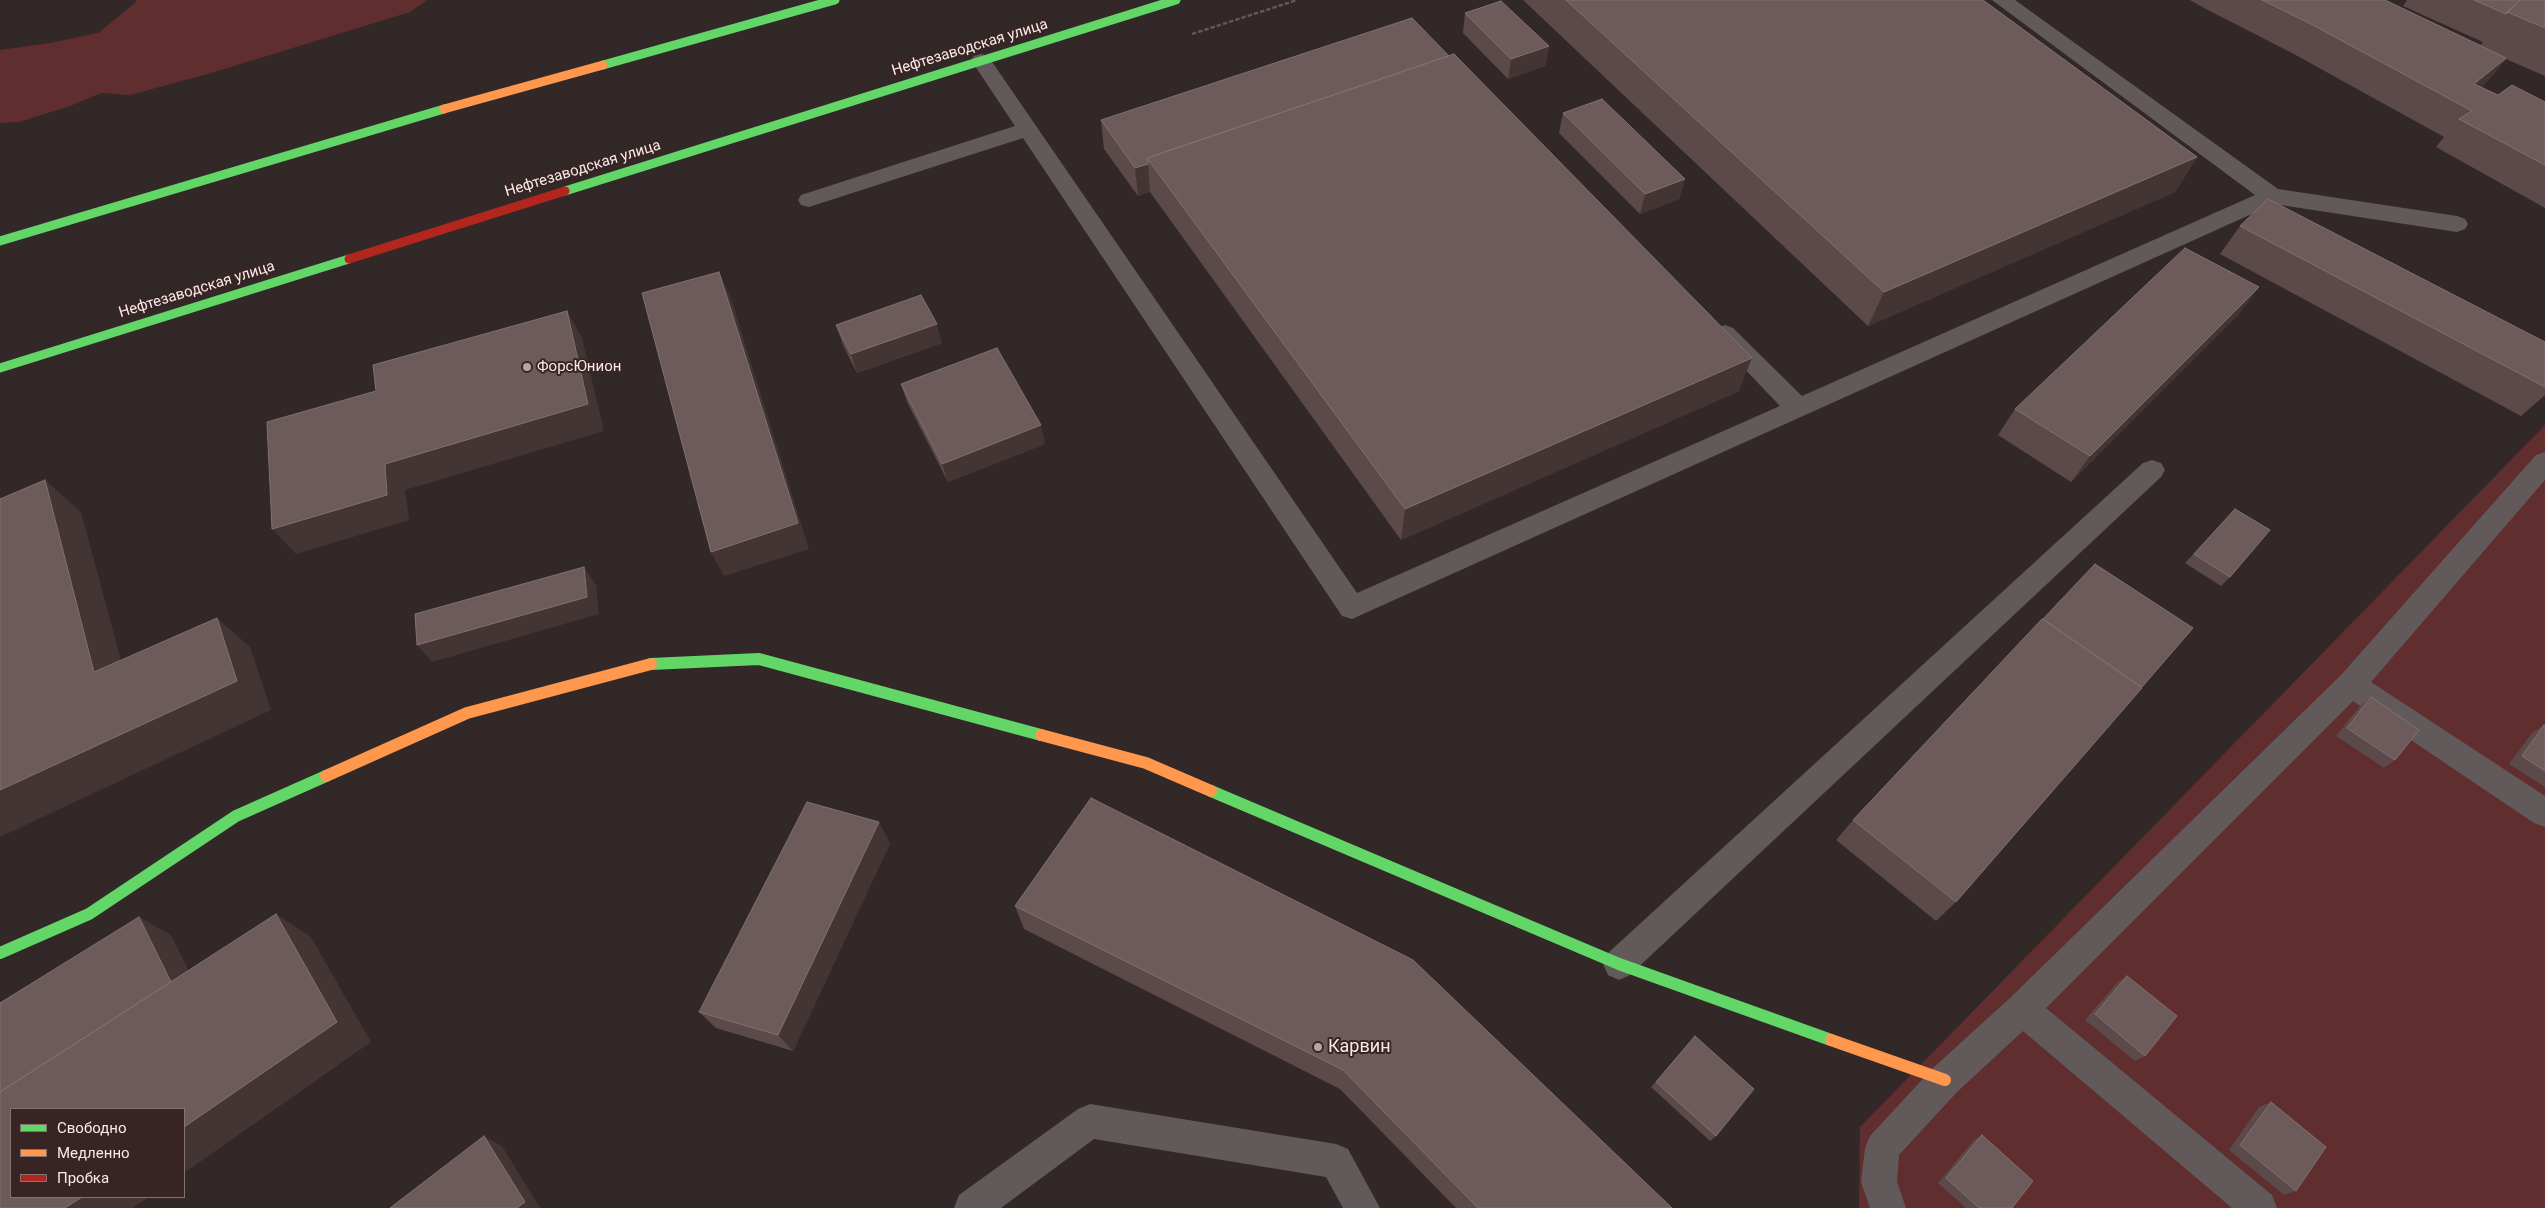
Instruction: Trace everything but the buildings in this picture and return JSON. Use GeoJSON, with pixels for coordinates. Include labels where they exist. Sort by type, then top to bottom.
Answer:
{"type":"FeatureCollection","features":[{"type":"Feature","properties":{"kind":"main road"},"geometry":{"type":"LineString","coordinates":[[0,241],[368,130],[835,0]]}},
{"type":"Feature","properties":{"kind":"main road","name":"Нефтезаводская улица"},"geometry":{"type":"LineString","coordinates":[[0,368],[1176,0]]}},
{"type":"Feature","properties":{"kind":"main road"},"geometry":{"type":"LineString","coordinates":[[0,953],[89,914],[236,816],[467,713],[658,662],[758,659],[1146,763],[1619,964],[1945,1080]]}},
{"type":"Feature","properties":{"kind":"lane"},"geometry":{"type":"LineString","coordinates":[[2002,0],[2272,196],[2457,224]]}},
{"type":"Feature","properties":{"kind":"lane"},"geometry":{"type":"LineString","coordinates":[[981,60],[1352,608],[2272,196]]}},
{"type":"Feature","properties":{"kind":"lane"},"geometry":{"type":"LineString","coordinates":[[809,200],[1028,129]]}},
{"type":"Feature","properties":{"kind":"lane"},"geometry":{"type":"LineString","coordinates":[[1708,316],[1798,408]]}},
{"type":"Feature","properties":{"kind":"lane"},"geometry":{"type":"LineString","coordinates":[[1888,1208],[1879,1182],[1882,1148],[1945,1080],[2022,1009],[2351,684],[2545,462]]}},
{"type":"Feature","properties":{"kind":"lane"},"geometry":{"type":"LineString","coordinates":[[1619,964],[2152,470]]}},
{"type":"Feature","properties":{"kind":"lane"},"geometry":{"type":"LineString","coordinates":[[2351,684],[2545,813]]}},
{"type":"Feature","properties":{"kind":"lane"},"geometry":{"type":"LineString","coordinates":[[2022,1009],[2259,1208]]}},
{"type":"Feature","properties":{"kind":"lane"},"geometry":{"type":"LineString","coordinates":[[972,1208],[1090,1121],[1336,1161],[1362,1208]]}},
{"type":"Feature","properties":{"kind":"shaded area"},"geometry":{"type":"Polygon","coordinates":[[[136,0],[427,0],[410,12],[208,74],[130,95],[101,93],[70,106],[19,122],[0,123],[0,50],[50,43],[98,33],[135,3],[136,0]]]}},
{"type":"Feature","properties":{"kind":"shaded area"},"geometry":{"type":"Polygon","coordinates":[[[2545,425],[2545,1208],[1859,1208],[1860,1127],[2545,425]]]}},
{"type":"Feature","properties":{"kind":"traffic: fast"},"geometry":{"type":"LineString","coordinates":[[603,65],[835,0]]}},
{"type":"Feature","properties":{"kind":"traffic: fast"},"geometry":{"type":"LineString","coordinates":[[565,191],[1176,0]]}},
{"type":"Feature","properties":{"kind":"traffic: fast"},"geometry":{"type":"LineString","coordinates":[[0,241],[444,109]]}},
{"type":"Feature","properties":{"kind":"traffic: fast"},"geometry":{"type":"LineString","coordinates":[[0,368],[349,259]]}},
{"type":"Feature","properties":{"kind":"traffic: fast"},"geometry":{"type":"LineString","coordinates":[[651,664],[759,659],[1041,735]]}},
{"type":"Feature","properties":{"kind":"traffic: fast"},"geometry":{"type":"LineString","coordinates":[[0,953],[89,914],[236,816],[326,776]]}},
{"type":"Feature","properties":{"kind":"traffic: fast"},"geometry":{"type":"LineString","coordinates":[[1211,791],[1619,964],[1831,1040]]}},
{"type":"Feature","properties":{"kind":"traffic: slow"},"geometry":{"type":"LineString","coordinates":[[444,109],[603,65]]}},
{"type":"Feature","properties":{"kind":"traffic: slow"},"geometry":{"type":"LineString","coordinates":[[326,776],[467,713],[651,664]]}},
{"type":"Feature","properties":{"kind":"traffic: slow"},"geometry":{"type":"LineString","coordinates":[[1041,735],[1146,763],[1211,791]]}},
{"type":"Feature","properties":{"kind":"traffic: slow"},"geometry":{"type":"LineString","coordinates":[[1831,1040],[1945,1080]]}},
{"type":"Feature","properties":{"kind":"traffic: jam"},"geometry":{"type":"LineString","coordinates":[[349,259],[565,191]]}},
{"type":"Feature","properties":{"kind":"place","name":"ФорсЮнион"},"geometry":{"type":"Point","coordinates":[527,367]}},
{"type":"Feature","properties":{"kind":"place","name":"Карвин"},"geometry":{"type":"Point","coordinates":[1318,1047]}}]}
